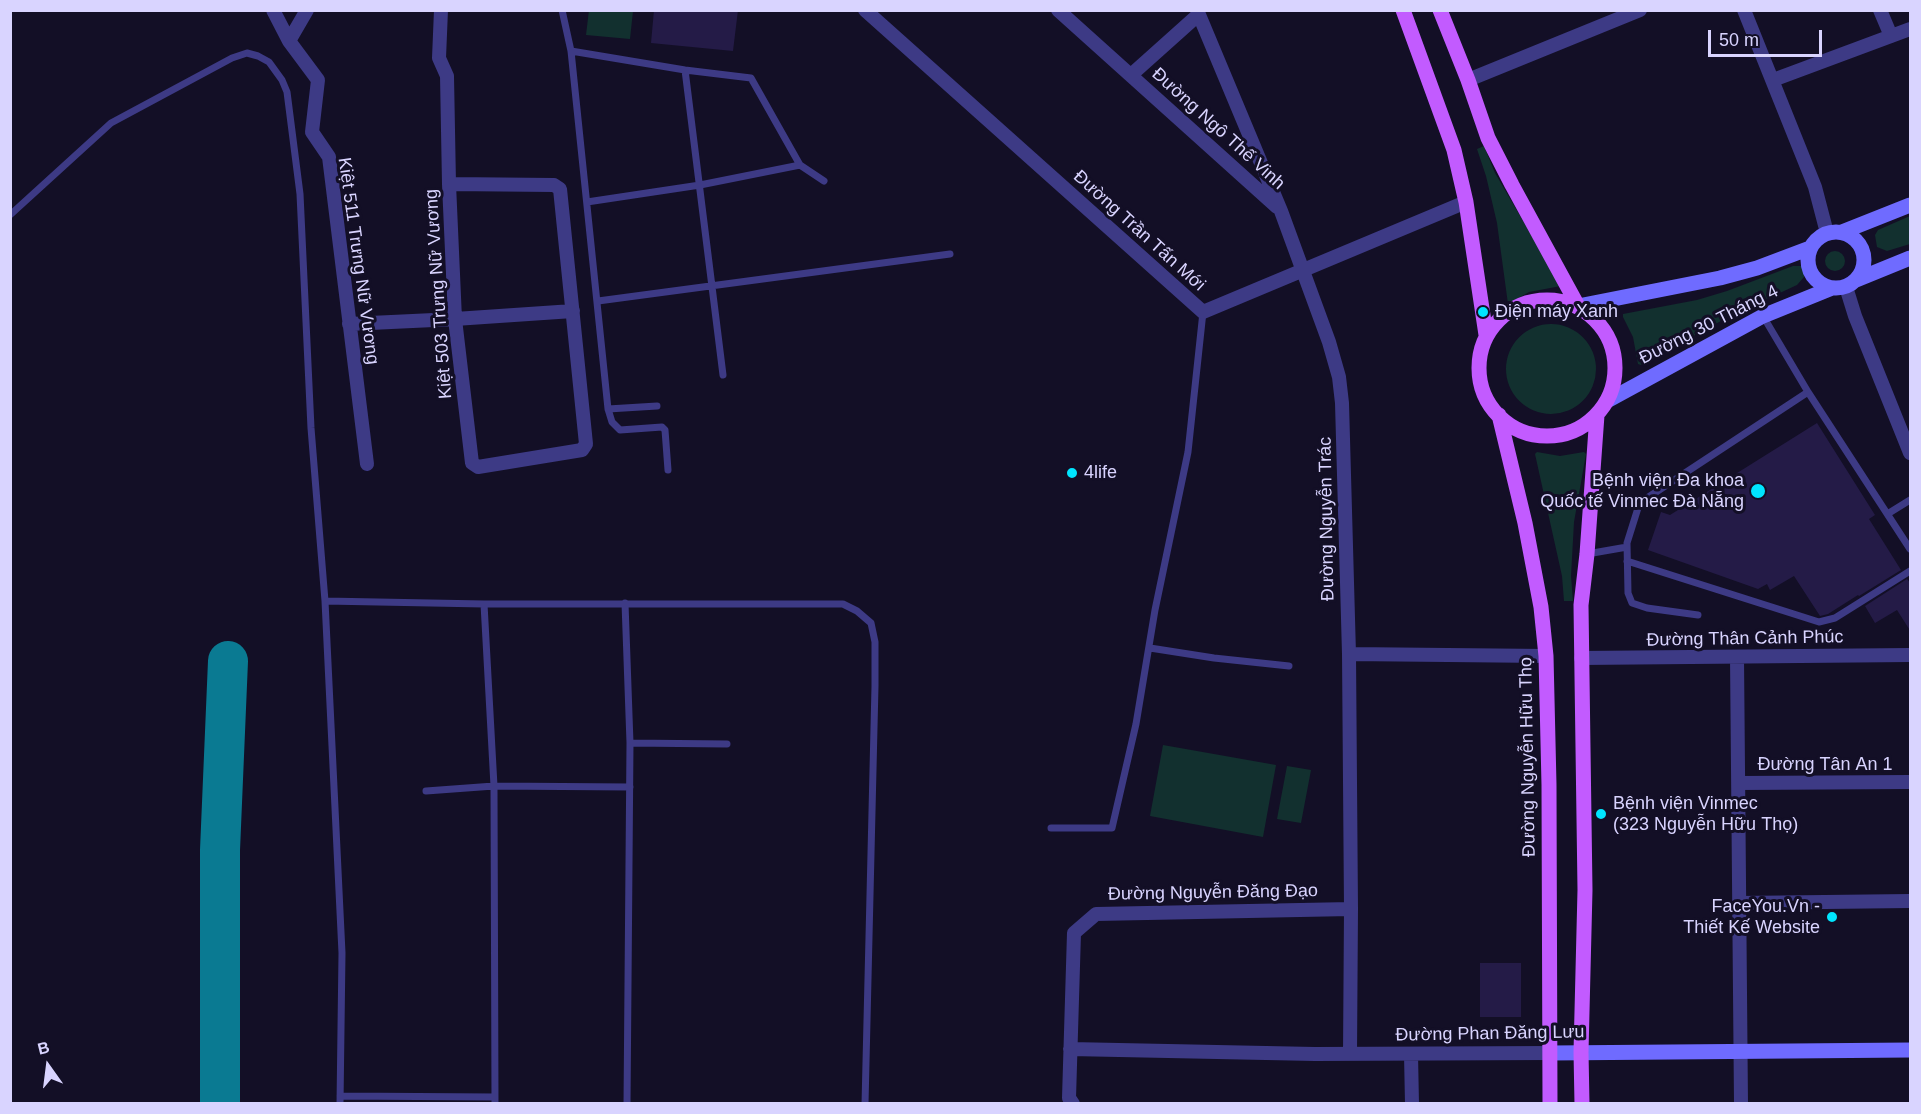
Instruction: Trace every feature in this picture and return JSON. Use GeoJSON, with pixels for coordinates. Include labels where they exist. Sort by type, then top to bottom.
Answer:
{"type":"FeatureCollection","features":[{"type":"Feature","properties":{"kind":"main road"},"geometry":{"type":"LineString","coordinates":[[1403,10],[1454,150],[1466,202],[1486,335]]}},
{"type":"Feature","properties":{"kind":"main road"},"geometry":{"type":"LineString","coordinates":[[1440,10],[1488,138],[1578,306]]}},
{"type":"Feature","properties":{"kind":"main road"},"geometry":{"type":"LineString","coordinates":[[1540,300],[1562,301],[1578,306],[1600,324],[1612,344],[1616,367],[1612,390],[1597,415],[1583,426],[1562,434],[1539,435],[1518,429],[1499,415],[1486,399],[1479,377],[1480,355],[1486,335],[1501,317],[1519,305],[1540,300]]}},
{"type":"Feature","properties":{"kind":"main road","name":"Đường Nguyễn Hữu Thọ"},"geometry":{"type":"LineString","coordinates":[[1499,415],[1527,534],[1541,607],[1546,656],[1549,785],[1550,1104]]}},
{"type":"Feature","properties":{"kind":"main road"},"geometry":{"type":"LineString","coordinates":[[1582,1104],[1581,1052],[1586,890],[1581,605],[1597,415]]}},
{"type":"Feature","properties":{"kind":"street","name":"Kiệt 511 Trưng Nữ Vương"},"geometry":{"type":"LineString","coordinates":[[273,10],[289,41],[318,80],[312,132],[329,157],[367,464]]}},
{"type":"Feature","properties":{"kind":"street"},"geometry":{"type":"LineString","coordinates":[[289,41],[308,10]]}},
{"type":"Feature","properties":{"kind":"street","name":"Kiệt 503 Trưng Nữ Vương"},"geometry":{"type":"LineString","coordinates":[[441,10],[439,58],[447,76],[455,319],[474,466],[582,450],[586,444],[573,311]]}},
{"type":"Feature","properties":{"kind":"street","name":"Đường Trần Tấn Mới"},"geometry":{"type":"LineString","coordinates":[[865,10],[1203,312],[1466,202]]}},
{"type":"Feature","properties":{"kind":"street","name":"Đường Ngô Thế Vinh"},"geometry":{"type":"LineString","coordinates":[[1058,10],[1281,211]]}},
{"type":"Feature","properties":{"kind":"street"},"geometry":{"type":"LineString","coordinates":[[1468,80],[1602,17],[1640,10]]}},
{"type":"Feature","properties":{"kind":"street"},"geometry":{"type":"LineString","coordinates":[[1744,10],[1834,232],[1857,241],[1864,256],[1861,273],[1845,285],[1823,285],[1810,273],[1808,256],[1810,248],[1820,237],[1834,232],[1911,205]]}},
{"type":"Feature","properties":{"kind":"street"},"geometry":{"type":"LineString","coordinates":[[1880,10],[1891,36]]}},
{"type":"Feature","properties":{"kind":"street","name":"Đường Ngô Thế Vinh"},"geometry":{"type":"LineString","coordinates":[[1131,75],[1198,13]]}},
{"type":"Feature","properties":{"kind":"street","name":"Đường Nguyễn Trác"},"geometry":{"type":"LineString","coordinates":[[1198,13],[1281,211],[1329,342],[1339,377],[1342,403],[1348,654],[1352,909],[1350,1054]]}},
{"type":"Feature","properties":{"kind":"street"},"geometry":{"type":"LineString","coordinates":[[1773,80],[1911,28]]}},
{"type":"Feature","properties":{"kind":"street"},"geometry":{"type":"LineString","coordinates":[[349,324],[573,311],[560,189],[554,185],[449,184]]}},
{"type":"Feature","properties":{"kind":"street","name":"Đường 30 Tháng 4"},"geometry":{"type":"LineString","coordinates":[[1578,306],[1720,278],[1757,268],[1810,248]]}},
{"type":"Feature","properties":{"kind":"street","name":"Đường 30 Tháng 4"},"geometry":{"type":"LineString","coordinates":[[1606,401],[1762,316],[1911,258]]}},
{"type":"Feature","properties":{"kind":"street"},"geometry":{"type":"LineString","coordinates":[[1845,285],[1855,316],[1911,453]]}},
{"type":"Feature","properties":{"kind":"street"},"geometry":{"type":"LineString","coordinates":[[1348,654],[1546,656]]}},
{"type":"Feature","properties":{"kind":"street","name":"Đường Thân Cảnh Phúc"},"geometry":{"type":"LineString","coordinates":[[1581,658],[1911,655]]}},
{"type":"Feature","properties":{"kind":"street"},"geometry":{"type":"LineString","coordinates":[[1737,657],[1742,1104]]}},
{"type":"Feature","properties":{"kind":"street","name":"Đường Tân An 1"},"geometry":{"type":"LineString","coordinates":[[1739,783],[1911,782]]}},
{"type":"Feature","properties":{"kind":"street"},"geometry":{"type":"LineString","coordinates":[[1739,903],[1911,901]]}},
{"type":"Feature","properties":{"kind":"street","name":"Đường Nguyễn Đăng Đạo"},"geometry":{"type":"LineString","coordinates":[[1072,1104],[1070,1048],[1074,933],[1096,914],[1352,909]]}},
{"type":"Feature","properties":{"kind":"street","name":"Đường Phan Đăng Lưu"},"geometry":{"type":"LineString","coordinates":[[1070,1048],[1350,1054],[1911,1050]]}},
{"type":"Feature","properties":{"kind":"street"},"geometry":{"type":"LineString","coordinates":[[1411,1054],[1412,1104]]}},
{"type":"Feature","properties":{"kind":"lane"},"geometry":{"type":"LineString","coordinates":[[562,10],[571,51],[608,409],[612,422],[620,430],[662,427],[665,430],[668,470]]}},
{"type":"Feature","properties":{"kind":"lane"},"geometry":{"type":"LineString","coordinates":[[571,51],[685,70],[751,78],[800,165],[824,181]]}},
{"type":"Feature","properties":{"kind":"lane"},"geometry":{"type":"LineString","coordinates":[[10,215],[111,123],[232,58],[247,53],[258,56],[269,62],[282,80],[287,92],[300,194],[311,428],[326,601],[342,953],[340,1100],[495,1101],[494,786],[484,604]]}},
{"type":"Feature","properties":{"kind":"lane"},"geometry":{"type":"LineString","coordinates":[[685,70],[723,375]]}},
{"type":"Feature","properties":{"kind":"lane"},"geometry":{"type":"LineString","coordinates":[[587,202],[700,185],[800,165]]}},
{"type":"Feature","properties":{"kind":"lane"},"geometry":{"type":"LineString","coordinates":[[598,302],[950,254]]}},
{"type":"Feature","properties":{"kind":"lane"},"geometry":{"type":"LineString","coordinates":[[1052,828],[1112,828],[1136,724],[1155,610],[1188,452],[1203,312]]}},
{"type":"Feature","properties":{"kind":"lane"},"geometry":{"type":"LineString","coordinates":[[1762,316],[1808,392],[1911,549]]}},
{"type":"Feature","properties":{"kind":"lane"},"geometry":{"type":"LineString","coordinates":[[1698,615],[1647,608],[1632,603],[1628,593],[1627,547],[1635,514],[1647,498],[1808,392]]}},
{"type":"Feature","properties":{"kind":"lane"},"geometry":{"type":"LineString","coordinates":[[608,409],[657,406]]}},
{"type":"Feature","properties":{"kind":"lane"},"geometry":{"type":"LineString","coordinates":[[1889,513],[1911,500]]}},
{"type":"Feature","properties":{"kind":"lane"},"geometry":{"type":"LineString","coordinates":[[1587,554],[1627,547]]}},
{"type":"Feature","properties":{"kind":"lane"},"geometry":{"type":"LineString","coordinates":[[1627,561],[1819,622],[1835,618],[1911,571]]}},
{"type":"Feature","properties":{"kind":"lane"},"geometry":{"type":"LineString","coordinates":[[326,601],[484,604],[843,604],[857,611],[871,623],[875,642],[875,686],[866,1104]]}},
{"type":"Feature","properties":{"kind":"lane"},"geometry":{"type":"LineString","coordinates":[[625,603],[630,743],[627,1104]]}},
{"type":"Feature","properties":{"kind":"lane"},"geometry":{"type":"LineString","coordinates":[[1150,648],[1289,666]]}},
{"type":"Feature","properties":{"kind":"lane"},"geometry":{"type":"LineString","coordinates":[[630,743],[727,744]]}},
{"type":"Feature","properties":{"kind":"lane"},"geometry":{"type":"LineString","coordinates":[[426,792],[494,786],[630,787]]}},
{"type":"Feature","properties":{"kind":"green space"},"geometry":{"type":"Polygon","coordinates":[[[589,10],[633,11],[630,39],[586,35],[589,10]]]}},
{"type":"Feature","properties":{"kind":"green space"},"geometry":{"type":"Polygon","coordinates":[[[1484,146],[1495,173],[1561,286],[1529,292],[1508,304],[1497,223],[1477,149],[1484,146]]]}},
{"type":"Feature","properties":{"kind":"green space"},"geometry":{"type":"Polygon","coordinates":[[[1910,216],[1910,244],[1887,251],[1877,247],[1875,235],[1878,230],[1910,216]]]}},
{"type":"Feature","properties":{"kind":"green space"},"geometry":{"type":"Polygon","coordinates":[[[1831,251],[1839,251],[1845,257],[1845,265],[1839,271],[1831,271],[1825,265],[1825,257],[1831,251]]]}},
{"type":"Feature","properties":{"kind":"green space"},"geometry":{"type":"Polygon","coordinates":[[[1793,266],[1801,266],[1804,270],[1804,277],[1797,285],[1730,316],[1641,365],[1638,364],[1633,337],[1623,314],[1697,300],[1793,266]]]}},
{"type":"Feature","properties":{"kind":"green space"},"geometry":{"type":"Polygon","coordinates":[[[1551,324],[1568,327],[1583,337],[1593,352],[1596,369],[1593,386],[1583,401],[1568,411],[1551,414],[1534,411],[1519,401],[1509,386],[1506,369],[1509,352],[1519,337],[1534,327],[1551,324]]]}},
{"type":"Feature","properties":{"kind":"green space"},"geometry":{"type":"Polygon","coordinates":[[[1537,452],[1560,456],[1584,452],[1586,454],[1574,522],[1571,576],[1573,601],[1564,601],[1562,576],[1535,454],[1537,452]]]}},
{"type":"Feature","properties":{"kind":"green space"},"geometry":{"type":"Polygon","coordinates":[[[1163,745],[1276,765],[1263,837],[1150,816],[1163,745]]]}},
{"type":"Feature","properties":{"kind":"green space"},"geometry":{"type":"Polygon","coordinates":[[[1287,766],[1311,770],[1301,823],[1277,819],[1287,766]]]}},
{"type":"Feature","properties":{"kind":"building"},"geometry":{"type":"Polygon","coordinates":[[[654,10],[738,10],[733,51],[651,43],[654,10]]]}},
{"type":"Feature","properties":{"kind":"building"},"geometry":{"type":"Polygon","coordinates":[[[1817,423],[1875,515],[1869,519],[1901,570],[1828,614],[1820,616],[1794,576],[1770,590],[1767,584],[1758,589],[1648,550],[1661,512],[1670,515],[1817,423]]]}},
{"type":"Feature","properties":{"kind":"building"},"geometry":{"type":"Polygon","coordinates":[[[1907,579],[1911,584],[1911,632],[1897,610],[1875,623],[1865,606],[1907,579]]]}},
{"type":"Feature","properties":{"kind":"building"},"geometry":{"type":"Polygon","coordinates":[[[1480,963],[1521,963],[1521,1017],[1480,1017],[1480,963]]]}},
{"type":"Feature","properties":{"kind":"taxiway"},"geometry":{"type":"LineString","coordinates":[[220,1104],[220,850],[228,661]]}},
{"type":"Feature","properties":{"kind":"place","name":"Điện máy Xanh"},"geometry":{"type":"Point","coordinates":[1483,312]}},
{"type":"Feature","properties":{"kind":"place","name":"4life"},"geometry":{"type":"Point","coordinates":[1072,473]}},
{"type":"Feature","properties":{"kind":"place","name":"Bệnh viện Đa khoa Quốc tế Vinmec Đà Nẵng"},"geometry":{"type":"Point","coordinates":[1758,491]}},
{"type":"Feature","properties":{"kind":"place","name":"Bệnh viện Vinmec (323 Nguyễn Hữu Thọ)"},"geometry":{"type":"Point","coordinates":[1601,814]}},
{"type":"Feature","properties":{"kind":"place","name":"FaceYou.Vn - Thiết Kế Website"},"geometry":{"type":"Point","coordinates":[1832,917]}}]}
